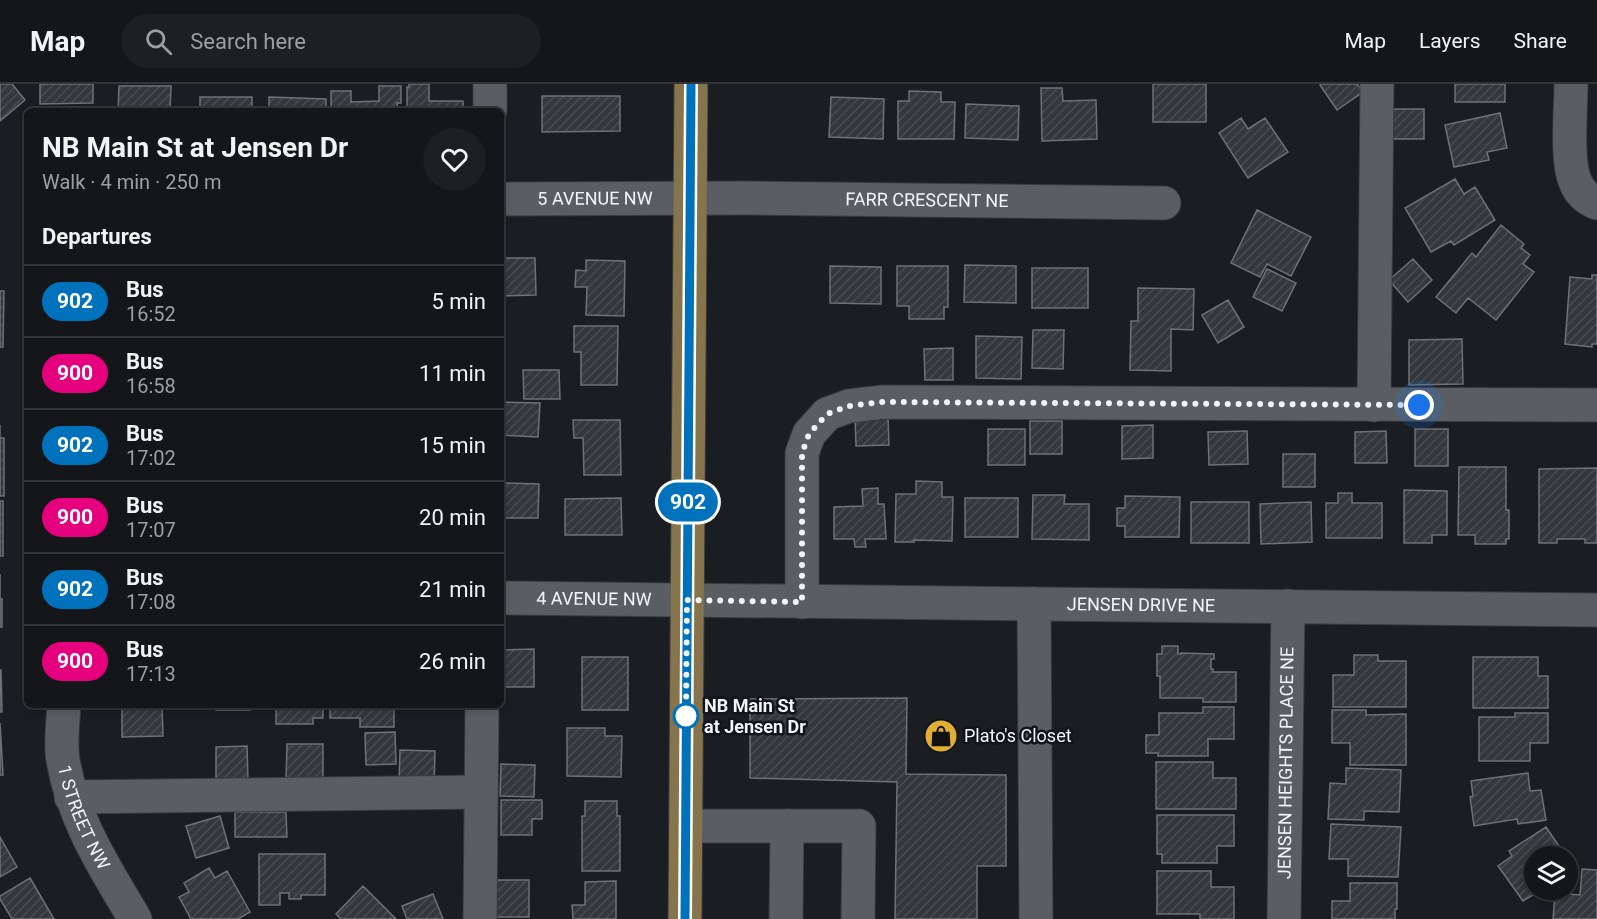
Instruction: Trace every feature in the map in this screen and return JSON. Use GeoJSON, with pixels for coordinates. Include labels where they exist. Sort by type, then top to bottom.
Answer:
{"type":"FeatureCollection","features":[{"type":"Feature","properties":{"kind":"main road"},"geometry":{"type":"LineString","coordinates":[[685,919],[691,84]]}},
{"type":"Feature","properties":{"kind":"street"},"geometry":{"type":"LineString","coordinates":[[490,84],[490,108]]}},
{"type":"Feature","properties":{"kind":"street"},"geometry":{"type":"LineString","coordinates":[[1374,405],[1377,84]]}},
{"type":"Feature","properties":{"kind":"street"},"geometry":{"type":"LineString","coordinates":[[1571,84],[1570,161],[1575,182],[1586,199],[1597,203]]}},
{"type":"Feature","properties":{"kind":"street","name":"5 AVENUE NW"},"geometry":{"type":"LineString","coordinates":[[504,199],[690,198]]}},
{"type":"Feature","properties":{"kind":"street","name":"FARR CRESCENT NE"},"geometry":{"type":"LineString","coordinates":[[690,198],[1164,203]]}},
{"type":"Feature","properties":{"kind":"street"},"geometry":{"type":"LineString","coordinates":[[802,602],[802,453],[809,434],[827,414],[849,406],[883,402],[1597,405]]}},
{"type":"Feature","properties":{"kind":"street","name":"4 AVENUE NW"},"geometry":{"type":"LineString","coordinates":[[504,598],[687,600]]}},
{"type":"Feature","properties":{"kind":"street","name":"JENSEN DRIVE NE"},"geometry":{"type":"LineString","coordinates":[[687,600],[1597,610]]}},
{"type":"Feature","properties":{"kind":"street"},"geometry":{"type":"LineString","coordinates":[[1034,604],[1036,919]]}},
{"type":"Feature","properties":{"kind":"street","name":"JENSEN HEIGHTS PLACE NE"},"geometry":{"type":"LineString","coordinates":[[1284,919],[1288,606]]}},
{"type":"Feature","properties":{"kind":"street","name":"1 STREET NW"},"geometry":{"type":"LineString","coordinates":[[63,708],[63,758],[71,797],[91,844],[135,919]]}},
{"type":"Feature","properties":{"kind":"street"},"geometry":{"type":"LineString","coordinates":[[480,919],[482,708]]}},
{"type":"Feature","properties":{"kind":"street"},"geometry":{"type":"LineString","coordinates":[[71,797],[481,792]]}},
{"type":"Feature","properties":{"kind":"street"},"geometry":{"type":"LineString","coordinates":[[686,826],[859,826],[858,919]]}},
{"type":"Feature","properties":{"kind":"street"},"geometry":{"type":"LineString","coordinates":[[786,826],[786,919]]}},
{"type":"Feature","properties":{"kind":"building"},"geometry":{"type":"Polygon","coordinates":[[[0,84],[12,84],[25,100],[0,121],[0,84]]]}},
{"type":"Feature","properties":{"kind":"building"},"geometry":{"type":"Polygon","coordinates":[[[40,84],[93,84],[93,103],[40,104],[40,84]]]}},
{"type":"Feature","properties":{"kind":"building"},"geometry":{"type":"Polygon","coordinates":[[[409,84],[429,84],[429,101],[463,101],[463,108],[407,108],[407,87],[409,84]]]}},
{"type":"Feature","properties":{"kind":"building"},"geometry":{"type":"Polygon","coordinates":[[[1153,84],[1206,84],[1206,122],[1153,122],[1153,84]]]}},
{"type":"Feature","properties":{"kind":"building"},"geometry":{"type":"Polygon","coordinates":[[[1321,84],[1357,84],[1363,92],[1337,110],[1321,84]]]}},
{"type":"Feature","properties":{"kind":"building"},"geometry":{"type":"Polygon","coordinates":[[[1455,84],[1505,84],[1505,102],[1455,102],[1455,84]]]}},
{"type":"Feature","properties":{"kind":"building"},"geometry":{"type":"Polygon","coordinates":[[[119,86],[171,86],[170,108],[118,108],[119,86]]]}},
{"type":"Feature","properties":{"kind":"building"},"geometry":{"type":"Polygon","coordinates":[[[379,86],[401,86],[401,103],[397,103],[398,108],[331,108],[331,91],[351,91],[351,102],[379,101],[379,86]]]}},
{"type":"Feature","properties":{"kind":"building"},"geometry":{"type":"Polygon","coordinates":[[[1041,88],[1062,88],[1063,101],[1096,100],[1097,139],[1042,141],[1041,88]]]}},
{"type":"Feature","properties":{"kind":"building"},"geometry":{"type":"Polygon","coordinates":[[[909,91],[941,92],[941,102],[955,102],[954,139],[898,139],[898,101],[909,101],[909,91]]]}},
{"type":"Feature","properties":{"kind":"building"},"geometry":{"type":"Polygon","coordinates":[[[542,96],[620,96],[620,131],[542,132],[542,96]]]}},
{"type":"Feature","properties":{"kind":"building"},"geometry":{"type":"Polygon","coordinates":[[[200,97],[252,97],[252,108],[200,108],[200,97]]]}},
{"type":"Feature","properties":{"kind":"building"},"geometry":{"type":"Polygon","coordinates":[[[269,97],[326,99],[326,108],[269,108],[269,97]]]}},
{"type":"Feature","properties":{"kind":"building"},"geometry":{"type":"Polygon","coordinates":[[[831,97],[884,99],[883,139],[829,137],[831,97]]]}},
{"type":"Feature","properties":{"kind":"building"},"geometry":{"type":"Polygon","coordinates":[[[966,104],[1019,106],[1018,140],[965,138],[966,104]]]}},
{"type":"Feature","properties":{"kind":"building"},"geometry":{"type":"Polygon","coordinates":[[[1393,109],[1424,109],[1424,139],[1393,139],[1393,109]]]}},
{"type":"Feature","properties":{"kind":"building"},"geometry":{"type":"Polygon","coordinates":[[[1500,113],[1507,148],[1487,152],[1489,160],[1454,167],[1445,125],[1500,113]]]}},
{"type":"Feature","properties":{"kind":"building"},"geometry":{"type":"Polygon","coordinates":[[[1241,118],[1248,129],[1265,118],[1288,152],[1248,178],[1219,133],[1241,118]]]}},
{"type":"Feature","properties":{"kind":"building"},"geometry":{"type":"Polygon","coordinates":[[[1455,179],[1464,194],[1475,187],[1495,220],[1454,245],[1451,241],[1431,252],[1405,208],[1455,179]]]}},
{"type":"Feature","properties":{"kind":"building"},"geometry":{"type":"Polygon","coordinates":[[[1257,210],[1311,237],[1291,276],[1267,264],[1260,277],[1231,263],[1257,210]]]}},
{"type":"Feature","properties":{"kind":"building"},"geometry":{"type":"Polygon","coordinates":[[[1501,225],[1524,244],[1521,248],[1530,255],[1523,264],[1534,272],[1496,320],[1468,298],[1456,313],[1436,297],[1472,253],[1476,257],[1501,225]]]}},
{"type":"Feature","properties":{"kind":"building"},"geometry":{"type":"Polygon","coordinates":[[[504,258],[535,258],[536,295],[504,296],[504,258]]]}},
{"type":"Feature","properties":{"kind":"building"},"geometry":{"type":"Polygon","coordinates":[[[1413,259],[1432,280],[1408,302],[1389,280],[1413,259]]]}},
{"type":"Feature","properties":{"kind":"building"},"geometry":{"type":"Polygon","coordinates":[[[586,260],[625,261],[624,316],[586,315],[587,287],[575,287],[576,270],[586,271],[586,260]]]}},
{"type":"Feature","properties":{"kind":"building"},"geometry":{"type":"Polygon","coordinates":[[[965,265],[1016,266],[1016,303],[964,302],[965,265]]]}},
{"type":"Feature","properties":{"kind":"building"},"geometry":{"type":"Polygon","coordinates":[[[830,266],[881,267],[881,304],[830,303],[830,266]]]}},
{"type":"Feature","properties":{"kind":"building"},"geometry":{"type":"Polygon","coordinates":[[[897,266],[948,266],[948,307],[944,307],[944,319],[909,319],[909,306],[897,306],[897,266]]]}},
{"type":"Feature","properties":{"kind":"building"},"geometry":{"type":"Polygon","coordinates":[[[1032,268],[1088,268],[1088,308],[1032,308],[1032,268]]]}},
{"type":"Feature","properties":{"kind":"building"},"geometry":{"type":"Polygon","coordinates":[[[1267,269],[1296,283],[1282,311],[1253,297],[1267,269]]]}},
{"type":"Feature","properties":{"kind":"building"},"geometry":{"type":"Polygon","coordinates":[[[1592,275],[1597,275],[1597,344],[1592,344],[1592,347],[1565,344],[1570,277],[1592,279],[1592,275]]]}},
{"type":"Feature","properties":{"kind":"building"},"geometry":{"type":"Polygon","coordinates":[[[1138,288],[1194,289],[1193,330],[1171,329],[1171,371],[1130,370],[1131,321],[1138,321],[1138,288]]]}},
{"type":"Feature","properties":{"kind":"building"},"geometry":{"type":"Polygon","coordinates":[[[0,291],[4,291],[3,347],[0,347],[0,291]]]}},
{"type":"Feature","properties":{"kind":"building"},"geometry":{"type":"Polygon","coordinates":[[[1228,300],[1244,327],[1218,343],[1202,315],[1228,300]]]}},
{"type":"Feature","properties":{"kind":"building"},"geometry":{"type":"Polygon","coordinates":[[[574,326],[618,326],[617,385],[581,385],[581,352],[574,352],[574,326]]]}},
{"type":"Feature","properties":{"kind":"building"},"geometry":{"type":"Polygon","coordinates":[[[1033,330],[1064,330],[1063,369],[1032,368],[1033,330]]]}},
{"type":"Feature","properties":{"kind":"building"},"geometry":{"type":"Polygon","coordinates":[[[976,336],[1022,337],[1021,379],[976,378],[976,336]]]}},
{"type":"Feature","properties":{"kind":"building"},"geometry":{"type":"Polygon","coordinates":[[[1462,339],[1463,384],[1409,385],[1409,340],[1462,339]]]}},
{"type":"Feature","properties":{"kind":"building"},"geometry":{"type":"Polygon","coordinates":[[[953,348],[953,380],[925,380],[924,349],[953,348]]]}},
{"type":"Feature","properties":{"kind":"building"},"geometry":{"type":"Polygon","coordinates":[[[523,370],[559,370],[560,399],[524,399],[523,370]]]}},
{"type":"Feature","properties":{"kind":"building"},"geometry":{"type":"Polygon","coordinates":[[[504,402],[540,403],[538,437],[504,435],[504,402]]]}},
{"type":"Feature","properties":{"kind":"building"},"geometry":{"type":"Polygon","coordinates":[[[888,416],[889,445],[856,446],[855,417],[888,416]]]}},
{"type":"Feature","properties":{"kind":"building"},"geometry":{"type":"Polygon","coordinates":[[[573,420],[620,420],[621,475],[584,475],[583,438],[574,438],[573,420]]]}},
{"type":"Feature","properties":{"kind":"building"},"geometry":{"type":"Polygon","coordinates":[[[1030,421],[1062,421],[1062,454],[1030,454],[1030,421]]]}},
{"type":"Feature","properties":{"kind":"building"},"geometry":{"type":"Polygon","coordinates":[[[1153,425],[1153,458],[1122,459],[1122,426],[1153,425]]]}},
{"type":"Feature","properties":{"kind":"building"},"geometry":{"type":"Polygon","coordinates":[[[988,429],[1025,429],[1025,465],[988,465],[988,429]]]}},
{"type":"Feature","properties":{"kind":"building"},"geometry":{"type":"Polygon","coordinates":[[[1415,429],[1448,429],[1448,466],[1415,466],[1415,429]]]}},
{"type":"Feature","properties":{"kind":"building"},"geometry":{"type":"Polygon","coordinates":[[[1247,431],[1248,464],[1209,465],[1208,432],[1247,431]]]}},
{"type":"Feature","properties":{"kind":"building"},"geometry":{"type":"Polygon","coordinates":[[[1386,431],[1387,463],[1355,463],[1355,432],[1386,431]]]}},
{"type":"Feature","properties":{"kind":"building"},"geometry":{"type":"Polygon","coordinates":[[[0,438],[4,438],[4,496],[0,496],[0,438]]]}},
{"type":"Feature","properties":{"kind":"building"},"geometry":{"type":"Polygon","coordinates":[[[1283,454],[1315,454],[1315,487],[1283,487],[1283,454]]]}},
{"type":"Feature","properties":{"kind":"building"},"geometry":{"type":"Polygon","coordinates":[[[1459,467],[1506,467],[1509,539],[1506,539],[1506,544],[1475,544],[1475,535],[1458,535],[1459,467]]]}},
{"type":"Feature","properties":{"kind":"building"},"geometry":{"type":"Polygon","coordinates":[[[1597,468],[1597,543],[1585,543],[1585,539],[1557,539],[1557,543],[1539,543],[1539,469],[1597,468]]]}},
{"type":"Feature","properties":{"kind":"building"},"geometry":{"type":"Polygon","coordinates":[[[916,481],[942,482],[942,497],[953,497],[952,541],[895,542],[896,494],[916,494],[916,481]]]}},
{"type":"Feature","properties":{"kind":"building"},"geometry":{"type":"Polygon","coordinates":[[[504,483],[539,484],[538,518],[504,518],[504,483]]]}},
{"type":"Feature","properties":{"kind":"building"},"geometry":{"type":"Polygon","coordinates":[[[878,488],[878,504],[884,504],[886,539],[865,539],[866,547],[855,547],[854,539],[834,539],[834,507],[863,506],[862,489],[878,488]]]}},
{"type":"Feature","properties":{"kind":"building"},"geometry":{"type":"Polygon","coordinates":[[[1404,490],[1447,491],[1447,535],[1432,535],[1432,543],[1404,543],[1404,490]]]}},
{"type":"Feature","properties":{"kind":"building"},"geometry":{"type":"Polygon","coordinates":[[[1338,493],[1352,493],[1352,503],[1382,503],[1382,538],[1326,538],[1326,503],[1338,503],[1338,493]]]}},
{"type":"Feature","properties":{"kind":"building"},"geometry":{"type":"Polygon","coordinates":[[[1033,495],[1065,495],[1064,504],[1089,504],[1089,540],[1032,539],[1033,495]]]}},
{"type":"Feature","properties":{"kind":"building"},"geometry":{"type":"Polygon","coordinates":[[[1125,496],[1180,497],[1179,537],[1125,537],[1125,526],[1117,526],[1117,508],[1125,508],[1125,496]]]}},
{"type":"Feature","properties":{"kind":"building"},"geometry":{"type":"Polygon","coordinates":[[[621,498],[622,535],[565,535],[565,499],[621,498]]]}},
{"type":"Feature","properties":{"kind":"building"},"geometry":{"type":"Polygon","coordinates":[[[965,498],[1018,498],[1018,537],[965,537],[965,498]]]}},
{"type":"Feature","properties":{"kind":"building"},"geometry":{"type":"Polygon","coordinates":[[[0,501],[3,501],[3,556],[0,556],[0,501]]]}},
{"type":"Feature","properties":{"kind":"building"},"geometry":{"type":"Polygon","coordinates":[[[1191,502],[1249,502],[1249,543],[1191,543],[1191,502]]]}},
{"type":"Feature","properties":{"kind":"building"},"geometry":{"type":"Polygon","coordinates":[[[1311,502],[1312,542],[1261,544],[1260,504],[1311,502]]]}},
{"type":"Feature","properties":{"kind":"building"},"geometry":{"type":"Polygon","coordinates":[[[0,599],[2,599],[2,627],[0,627],[0,599]]]}},
{"type":"Feature","properties":{"kind":"building"},"geometry":{"type":"Polygon","coordinates":[[[1162,646],[1178,646],[1178,654],[1214,654],[1214,659],[1211,659],[1213,672],[1236,672],[1236,702],[1203,702],[1203,698],[1160,698],[1157,654],[1162,654],[1162,646]]]}},
{"type":"Feature","properties":{"kind":"building"},"geometry":{"type":"Polygon","coordinates":[[[534,649],[534,687],[504,687],[504,650],[534,649]]]}},
{"type":"Feature","properties":{"kind":"building"},"geometry":{"type":"Polygon","coordinates":[[[1354,655],[1378,655],[1378,661],[1406,661],[1406,707],[1333,707],[1333,675],[1354,675],[1354,655]]]}},
{"type":"Feature","properties":{"kind":"building"},"geometry":{"type":"Polygon","coordinates":[[[582,657],[628,657],[628,710],[582,710],[582,657]]]}},
{"type":"Feature","properties":{"kind":"building"},"geometry":{"type":"Polygon","coordinates":[[[1473,657],[1538,657],[1538,676],[1548,676],[1548,708],[1473,708],[1473,657]]]}},
{"type":"Feature","properties":{"kind":"building"},"geometry":{"type":"Polygon","coordinates":[[[1,670],[2,712],[0,712],[1,670]]]}},
{"type":"Feature","properties":{"kind":"building"},"geometry":{"type":"Polygon","coordinates":[[[907,698],[906,774],[1006,775],[1006,866],[977,866],[977,919],[895,919],[897,782],[750,778],[750,699],[907,698]]]}},
{"type":"Feature","properties":{"kind":"building"},"geometry":{"type":"Polygon","coordinates":[[[1203,707],[1234,707],[1234,739],[1208,739],[1208,756],[1158,756],[1158,753],[1146,753],[1146,735],[1159,735],[1159,713],[1203,713],[1203,707]]]}},
{"type":"Feature","properties":{"kind":"building"},"geometry":{"type":"Polygon","coordinates":[[[122,708],[162,708],[163,736],[122,737],[122,708]]]}},
{"type":"Feature","properties":{"kind":"building"},"geometry":{"type":"Polygon","coordinates":[[[216,708],[250,708],[250,710],[216,710],[216,708]]]}},
{"type":"Feature","properties":{"kind":"building"},"geometry":{"type":"Polygon","coordinates":[[[276,708],[323,708],[323,718],[313,718],[313,724],[276,724],[276,708]]]}},
{"type":"Feature","properties":{"kind":"building"},"geometry":{"type":"Polygon","coordinates":[[[330,708],[394,708],[394,727],[360,727],[360,718],[330,718],[330,708]]]}},
{"type":"Feature","properties":{"kind":"building"},"geometry":{"type":"Polygon","coordinates":[[[1332,710],[1366,710],[1366,715],[1406,714],[1406,765],[1350,765],[1350,743],[1332,743],[1332,710]]]}},
{"type":"Feature","properties":{"kind":"building"},"geometry":{"type":"Polygon","coordinates":[[[1515,713],[1548,713],[1548,743],[1530,743],[1530,761],[1479,761],[1479,717],[1515,717],[1515,713]]]}},
{"type":"Feature","properties":{"kind":"building"},"geometry":{"type":"Polygon","coordinates":[[[0,723],[3,775],[0,775],[0,723]]]}},
{"type":"Feature","properties":{"kind":"building"},"geometry":{"type":"Polygon","coordinates":[[[567,728],[605,728],[605,736],[622,736],[621,777],[567,776],[567,728]]]}},
{"type":"Feature","properties":{"kind":"building"},"geometry":{"type":"Polygon","coordinates":[[[395,732],[396,764],[366,765],[365,733],[395,732]]]}},
{"type":"Feature","properties":{"kind":"building"},"geometry":{"type":"Polygon","coordinates":[[[287,744],[323,744],[323,781],[286,780],[287,744]]]}},
{"type":"Feature","properties":{"kind":"building"},"geometry":{"type":"Polygon","coordinates":[[[247,746],[248,780],[216,781],[216,747],[247,746]]]}},
{"type":"Feature","properties":{"kind":"building"},"geometry":{"type":"Polygon","coordinates":[[[400,750],[435,751],[434,785],[399,784],[400,750]]]}},
{"type":"Feature","properties":{"kind":"building"},"geometry":{"type":"Polygon","coordinates":[[[1156,762],[1213,762],[1213,778],[1236,778],[1236,809],[1156,809],[1156,762]]]}},
{"type":"Feature","properties":{"kind":"building"},"geometry":{"type":"Polygon","coordinates":[[[501,764],[535,765],[534,797],[500,796],[501,764]]]}},
{"type":"Feature","properties":{"kind":"building"},"geometry":{"type":"Polygon","coordinates":[[[1346,768],[1401,770],[1399,812],[1364,811],[1364,820],[1328,819],[1330,783],[1346,784],[1346,768]]]}},
{"type":"Feature","properties":{"kind":"building"},"geometry":{"type":"Polygon","coordinates":[[[1528,773],[1530,791],[1541,790],[1546,820],[1518,824],[1517,819],[1474,826],[1470,797],[1473,796],[1471,781],[1528,773]]]}},
{"type":"Feature","properties":{"kind":"building"},"geometry":{"type":"Polygon","coordinates":[[[501,800],[542,800],[542,819],[532,819],[532,835],[501,835],[501,800]]]}},
{"type":"Feature","properties":{"kind":"building"},"geometry":{"type":"Polygon","coordinates":[[[585,801],[617,801],[617,816],[620,816],[620,871],[582,871],[582,816],[585,816],[585,801]]]}},
{"type":"Feature","properties":{"kind":"building"},"geometry":{"type":"Polygon","coordinates":[[[235,812],[286,812],[287,837],[235,837],[235,812]]]}},
{"type":"Feature","properties":{"kind":"building"},"geometry":{"type":"Polygon","coordinates":[[[1157,815],[1234,815],[1234,846],[1217,846],[1217,863],[1162,863],[1162,854],[1157,854],[1157,815]]]}},
{"type":"Feature","properties":{"kind":"building"},"geometry":{"type":"Polygon","coordinates":[[[220,816],[229,848],[196,858],[186,826],[220,816]]]}},
{"type":"Feature","properties":{"kind":"building"},"geometry":{"type":"Polygon","coordinates":[[[1331,824],[1401,827],[1398,877],[1348,876],[1348,859],[1329,859],[1331,824]]]}},
{"type":"Feature","properties":{"kind":"building"},"geometry":{"type":"Polygon","coordinates":[[[1546,827],[1559,846],[1524,846],[1523,901],[1498,866],[1512,856],[1509,851],[1546,827]]]}},
{"type":"Feature","properties":{"kind":"building"},"geometry":{"type":"Polygon","coordinates":[[[0,837],[17,867],[0,877],[0,837]]]}},
{"type":"Feature","properties":{"kind":"building"},"geometry":{"type":"Polygon","coordinates":[[[259,854],[325,854],[325,895],[301,895],[301,899],[289,899],[289,893],[280,893],[280,905],[259,905],[259,854]]]}},
{"type":"Feature","properties":{"kind":"building"},"geometry":{"type":"Polygon","coordinates":[[[209,868],[215,878],[227,871],[250,912],[238,919],[191,919],[179,897],[189,892],[184,883],[209,868]]]}},
{"type":"Feature","properties":{"kind":"building"},"geometry":{"type":"Polygon","coordinates":[[[1582,869],[1597,870],[1597,919],[1553,919],[1554,900],[1578,900],[1578,895],[1580,895],[1582,869]]]}},
{"type":"Feature","properties":{"kind":"building"},"geometry":{"type":"Polygon","coordinates":[[[1157,871],[1211,871],[1211,887],[1234,887],[1234,919],[1200,919],[1200,914],[1157,914],[1157,871]]]}},
{"type":"Feature","properties":{"kind":"building"},"geometry":{"type":"Polygon","coordinates":[[[30,878],[54,919],[12,919],[0,899],[0,896],[30,878]]]}},
{"type":"Feature","properties":{"kind":"building"},"geometry":{"type":"Polygon","coordinates":[[[496,880],[529,880],[529,917],[496,917],[496,880]]]}},
{"type":"Feature","properties":{"kind":"building"},"geometry":{"type":"Polygon","coordinates":[[[616,881],[616,919],[573,919],[572,905],[585,905],[585,882],[616,881]]]}},
{"type":"Feature","properties":{"kind":"building"},"geometry":{"type":"Polygon","coordinates":[[[1350,883],[1397,883],[1395,919],[1332,919],[1332,901],[1350,901],[1350,883]]]}},
{"type":"Feature","properties":{"kind":"building"},"geometry":{"type":"Polygon","coordinates":[[[363,886],[396,919],[341,919],[336,914],[363,886]]]}},
{"type":"Feature","properties":{"kind":"building"},"geometry":{"type":"Polygon","coordinates":[[[433,894],[443,919],[407,919],[402,906],[433,894]]]}},
{"type":"Feature","properties":{"kind":"bus line","name":"902"},"geometry":{"type":"LineString","coordinates":[[685,919],[691,84]]}},
{"type":"Feature","properties":{"kind":"place","name":"NB Main St at Jensen Dr"},"geometry":{"type":"Point","coordinates":[686,716]}},
{"type":"Feature","properties":{"kind":"place","name":"Plato's Closet"},"geometry":{"type":"Point","coordinates":[941,736]}},
{"type":"Feature","properties":{"kind":"route"},"geometry":{"type":"LineString","coordinates":[[686,716],[687,600],[802,602],[802,453],[809,434],[827,414],[849,406],[883,402],[1419,405]]}}]}
